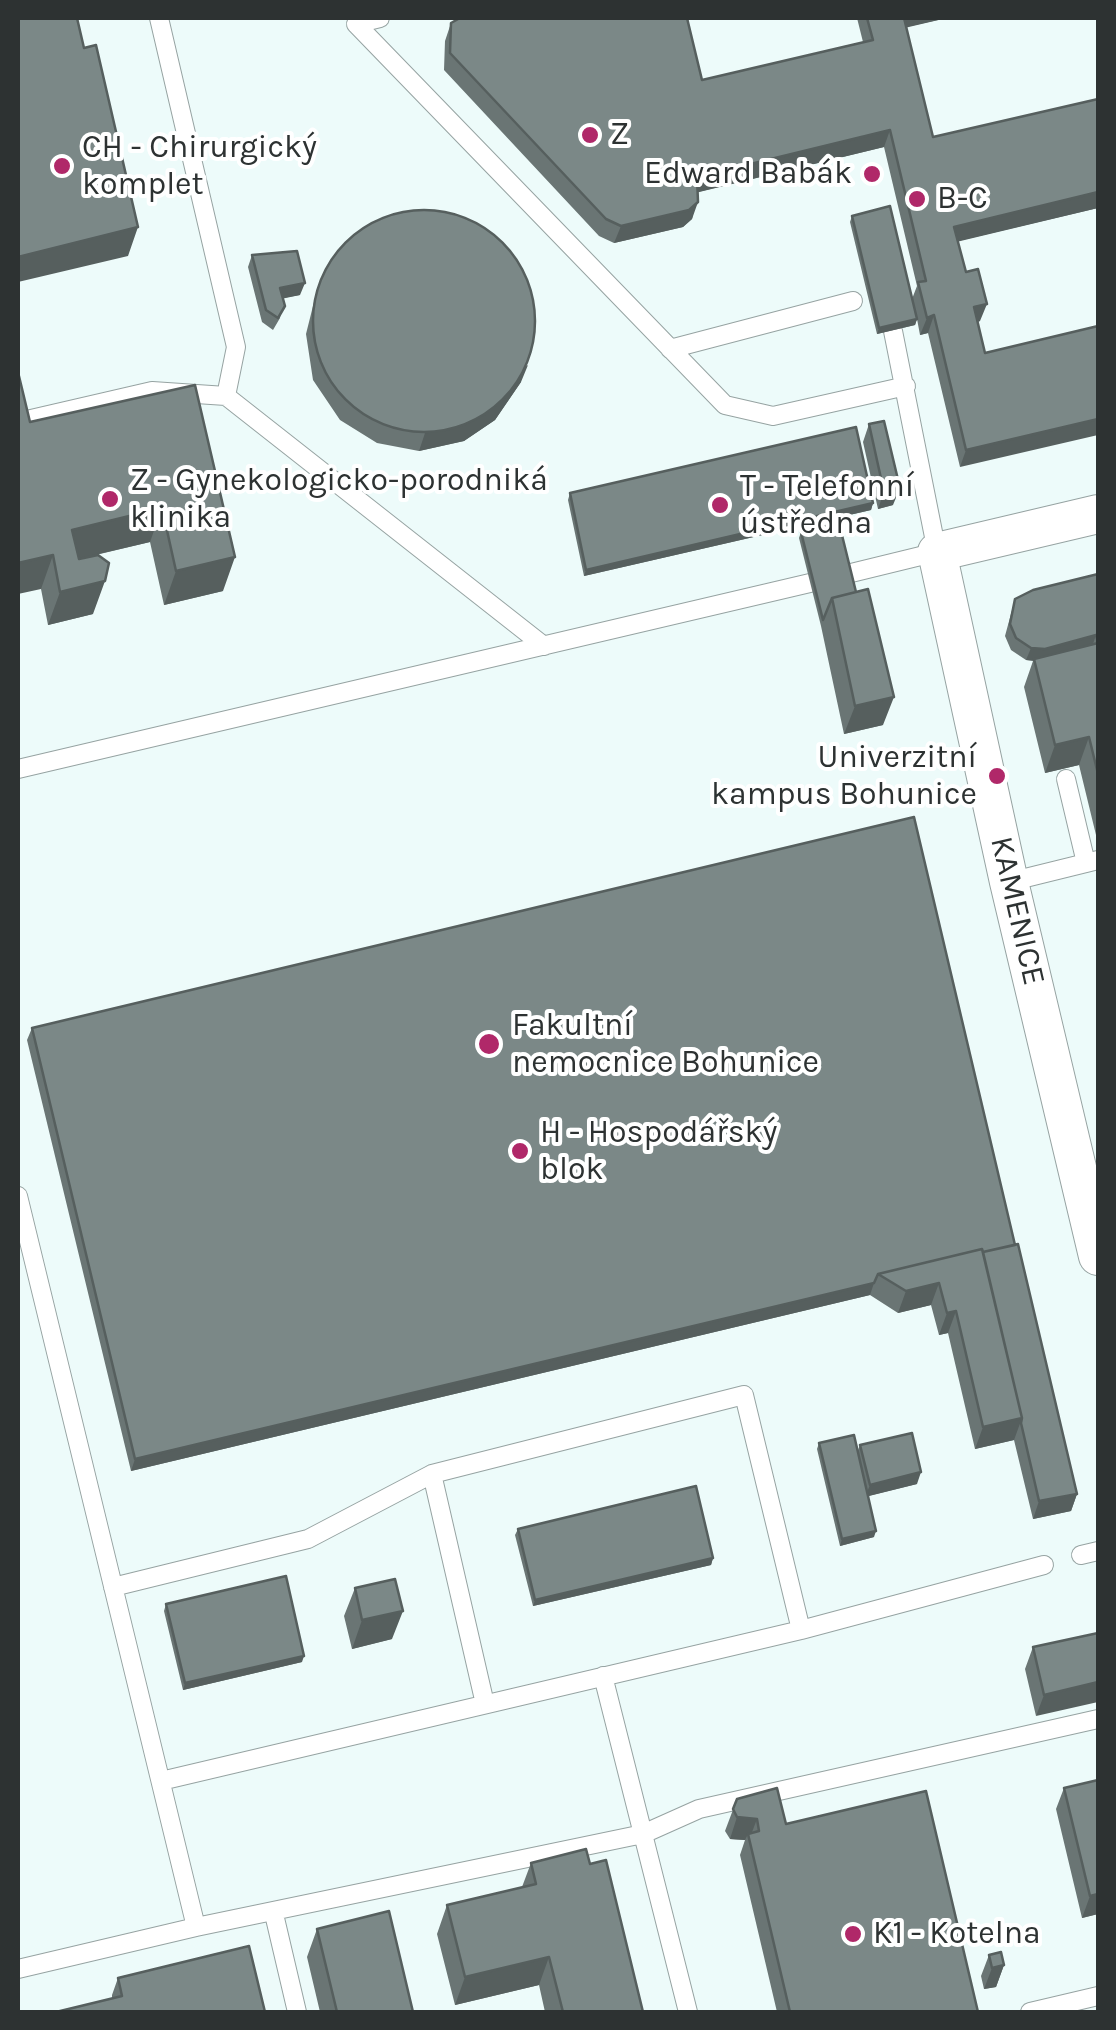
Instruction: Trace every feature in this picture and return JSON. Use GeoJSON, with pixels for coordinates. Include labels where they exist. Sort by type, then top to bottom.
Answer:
{"type":"FeatureCollection","features":[{"type":"Feature","properties":{"kind":"street"},"geometry":{"type":"LineString","coordinates":[[937,552],[1098,514]]}},
{"type":"Feature","properties":{"kind":"street","name":"KAMENICE"},"geometry":{"type":"LineString","coordinates":[[937,552],[1009,882],[1098,1256]]}},
{"type":"Feature","properties":{"kind":"lane"},"geometry":{"type":"LineString","coordinates":[[159,18],[236,347],[226,396]]}},
{"type":"Feature","properties":{"kind":"lane"},"geometry":{"type":"LineString","coordinates":[[380,18],[356,24],[725,405],[773,416],[906,386]]}},
{"type":"Feature","properties":{"kind":"lane"},"geometry":{"type":"LineString","coordinates":[[670,349],[853,301]]}},
{"type":"Feature","properties":{"kind":"lane"},"geometry":{"type":"LineString","coordinates":[[848,574],[937,552],[892,330]]}},
{"type":"Feature","properties":{"kind":"lane"},"geometry":{"type":"LineString","coordinates":[[18,422],[152,391],[226,396],[544,646]]}},
{"type":"Feature","properties":{"kind":"lane"},"geometry":{"type":"LineString","coordinates":[[18,769],[810,582]]}},
{"type":"Feature","properties":{"kind":"lane"},"geometry":{"type":"LineString","coordinates":[[1009,882],[1092,861],[1066,780]]}},
{"type":"Feature","properties":{"kind":"lane"},"geometry":{"type":"LineString","coordinates":[[18,1196],[196,1927]]}},
{"type":"Feature","properties":{"kind":"lane"},"geometry":{"type":"LineString","coordinates":[[113,1587],[308,1539],[432,1474],[744,1394],[801,1630]]}},
{"type":"Feature","properties":{"kind":"lane"},"geometry":{"type":"LineString","coordinates":[[432,1474],[485,1704]]}},
{"type":"Feature","properties":{"kind":"lane"},"geometry":{"type":"LineString","coordinates":[[160,1781],[801,1630],[1044,1565]]}},
{"type":"Feature","properties":{"kind":"lane"},"geometry":{"type":"LineString","coordinates":[[603,1676],[688,2012]]}},
{"type":"Feature","properties":{"kind":"lane"},"geometry":{"type":"LineString","coordinates":[[18,1969],[196,1927],[274,1914],[642,1834],[699,1809],[1098,1720]]}},
{"type":"Feature","properties":{"kind":"lane"},"geometry":{"type":"LineString","coordinates":[[274,1914],[297,2012]]}},
{"type":"Feature","properties":{"kind":"lane"},"geometry":{"type":"LineString","coordinates":[[1030,2012],[1098,1996]]}},
{"type":"Feature","properties":{"kind":"building","name":"CH - Chirurgický komplet"},"geometry":{"type":"Polygon","coordinates":[[[18,18],[77,18],[84,48],[96,45],[138,227],[18,257],[18,18]]]}},
{"type":"Feature","properties":{"kind":"building"},"geometry":{"type":"Polygon","coordinates":[[[460,18],[687,18],[702,80],[873,40],[867,18],[904,18],[933,137],[1098,99],[1098,192],[954,227],[966,272],[978,269],[987,304],[974,307],[985,353],[1098,326],[1098,419],[966,450],[934,315],[927,318],[918,282],[926,281],[890,130],[697,177],[698,202],[689,210],[621,226],[606,219],[450,53],[451,23],[460,18]]]}},
{"type":"Feature","properties":{"kind":"building"},"geometry":{"type":"Polygon","coordinates":[[[890,206],[917,319],[879,328],[852,216],[890,206]]]}},
{"type":"Feature","properties":{"kind":"building"},"geometry":{"type":"Polygon","coordinates":[[[424,210],[466,219],[502,243],[526,279],[535,321],[526,363],[502,399],[466,423],[424,432],[382,423],[346,399],[322,363],[313,321],[322,279],[346,243],[382,219],[424,210]]]}},
{"type":"Feature","properties":{"kind":"building"},"geometry":{"type":"Polygon","coordinates":[[[297,251],[305,283],[280,288],[285,306],[278,318],[266,310],[252,255],[297,251]]]}},
{"type":"Feature","properties":{"kind":"building","name":"Z - Gynekologicko-porodniká klinika"},"geometry":{"type":"Polygon","coordinates":[[[18,372],[30,422],[195,385],[235,557],[176,571],[162,508],[72,530],[79,559],[98,555],[109,563],[105,581],[60,592],[53,555],[18,563],[18,372]]]}},
{"type":"Feature","properties":{"kind":"building"},"geometry":{"type":"Polygon","coordinates":[[[884,421],[900,488],[884,492],[869,424],[884,421]]]}},
{"type":"Feature","properties":{"kind":"building","name":"T - Telefonní ústředna"},"geometry":{"type":"Polygon","coordinates":[[[856,427],[873,503],[586,570],[570,493],[856,427]]]}},
{"type":"Feature","properties":{"kind":"building"},"geometry":{"type":"Polygon","coordinates":[[[839,523],[856,592],[832,598],[823,620],[801,532],[839,523]]]}},
{"type":"Feature","properties":{"kind":"building"},"geometry":{"type":"Polygon","coordinates":[[[1098,574],[1098,643],[1096,635],[1045,649],[1031,648],[1016,638],[1010,624],[1015,599],[1033,590],[1098,574]]]}},
{"type":"Feature","properties":{"kind":"building"},"geometry":{"type":"Polygon","coordinates":[[[868,589],[894,697],[855,706],[832,598],[868,589]]]}},
{"type":"Feature","properties":{"kind":"building"},"geometry":{"type":"Polygon","coordinates":[[[1098,643],[1098,774],[1089,737],[1055,745],[1034,659],[1098,643]]]}},
{"type":"Feature","properties":{"kind":"building","name":"H - Hospodářský blok"},"geometry":{"type":"Polygon","coordinates":[[[914,817],[1015,1245],[878,1274],[874,1283],[135,1459],[32,1028],[914,817]]]}},
{"type":"Feature","properties":{"kind":"building"},"geometry":{"type":"Polygon","coordinates":[[[1018,1244],[1077,1494],[1039,1501],[983,1252],[1018,1244]]]}},
{"type":"Feature","properties":{"kind":"building"},"geometry":{"type":"Polygon","coordinates":[[[982,1249],[1022,1418],[983,1427],[956,1311],[947,1313],[939,1283],[906,1291],[878,1274],[982,1249]]]}},
{"type":"Feature","properties":{"kind":"building"},"geometry":{"type":"Polygon","coordinates":[[[912,1433],[921,1472],[870,1485],[860,1445],[912,1433]]]}},
{"type":"Feature","properties":{"kind":"building"},"geometry":{"type":"Polygon","coordinates":[[[854,1435],[876,1531],[842,1539],[819,1443],[854,1435]]]}},
{"type":"Feature","properties":{"kind":"building"},"geometry":{"type":"Polygon","coordinates":[[[696,1486],[713,1558],[535,1600],[518,1529],[696,1486]]]}},
{"type":"Feature","properties":{"kind":"building"},"geometry":{"type":"Polygon","coordinates":[[[286,1576],[304,1656],[185,1683],[166,1604],[286,1576]]]}},
{"type":"Feature","properties":{"kind":"building"},"geometry":{"type":"Polygon","coordinates":[[[395,1579],[403,1611],[362,1620],[355,1588],[395,1579]]]}},
{"type":"Feature","properties":{"kind":"building"},"geometry":{"type":"Polygon","coordinates":[[[1098,1633],[1098,1682],[1044,1695],[1033,1647],[1098,1633]]]}},
{"type":"Feature","properties":{"kind":"building"},"geometry":{"type":"Polygon","coordinates":[[[1098,1780],[1098,1894],[1090,1896],[1064,1788],[1098,1780]]]}},
{"type":"Feature","properties":{"kind":"building","name":"K1 - Kotelna"},"geometry":{"type":"Polygon","coordinates":[[[777,1788],[786,1824],[926,1791],[978,2012],[790,2012],[748,1834],[759,1831],[757,1819],[737,1817],[733,1809],[737,1799],[777,1788]]]}},
{"type":"Feature","properties":{"kind":"building"},"geometry":{"type":"Polygon","coordinates":[[[586,1849],[590,1864],[606,1860],[643,2012],[563,2012],[549,1957],[465,1977],[447,1905],[536,1884],[531,1863],[586,1849]]]}},
{"type":"Feature","properties":{"kind":"building"},"geometry":{"type":"Polygon","coordinates":[[[389,1911],[413,2012],[337,2012],[317,1929],[389,1911]]]}},
{"type":"Feature","properties":{"kind":"building"},"geometry":{"type":"Polygon","coordinates":[[[249,1946],[265,2012],[56,2012],[122,1996],[118,1978],[249,1946]]]}},
{"type":"Feature","properties":{"kind":"building"},"geometry":{"type":"Polygon","coordinates":[[[1001,1952],[1004,1965],[992,1968],[989,1955],[1001,1952]]]}},
{"type":"Feature","properties":{"kind":"place","name":"Z"},"geometry":{"type":"Point","coordinates":[590,135]}},
{"type":"Feature","properties":{"kind":"place","name":"CH - Chirurgický komplet"},"geometry":{"type":"Point","coordinates":[62,166]}},
{"type":"Feature","properties":{"kind":"place","name":"Edward Babák"},"geometry":{"type":"Point","coordinates":[872,174]}},
{"type":"Feature","properties":{"kind":"place","name":"B-C"},"geometry":{"type":"Point","coordinates":[917,199]}},
{"type":"Feature","properties":{"kind":"place","name":"Z - Gynekologicko-porodniká klinika"},"geometry":{"type":"Point","coordinates":[110,499]}},
{"type":"Feature","properties":{"kind":"place","name":"T - Telefonní ústředna"},"geometry":{"type":"Point","coordinates":[720,505]}},
{"type":"Feature","properties":{"kind":"place","name":"Univerzitní kampus Bohunice"},"geometry":{"type":"Point","coordinates":[997,776]}},
{"type":"Feature","properties":{"kind":"place","name":"Fakultní nemocnice Bohunice"},"geometry":{"type":"Point","coordinates":[489,1044]}},
{"type":"Feature","properties":{"kind":"place","name":"H - Hospodářský blok"},"geometry":{"type":"Point","coordinates":[520,1151]}},
{"type":"Feature","properties":{"kind":"place","name":"K1 - Kotelna"},"geometry":{"type":"Point","coordinates":[853,1934]}}]}
